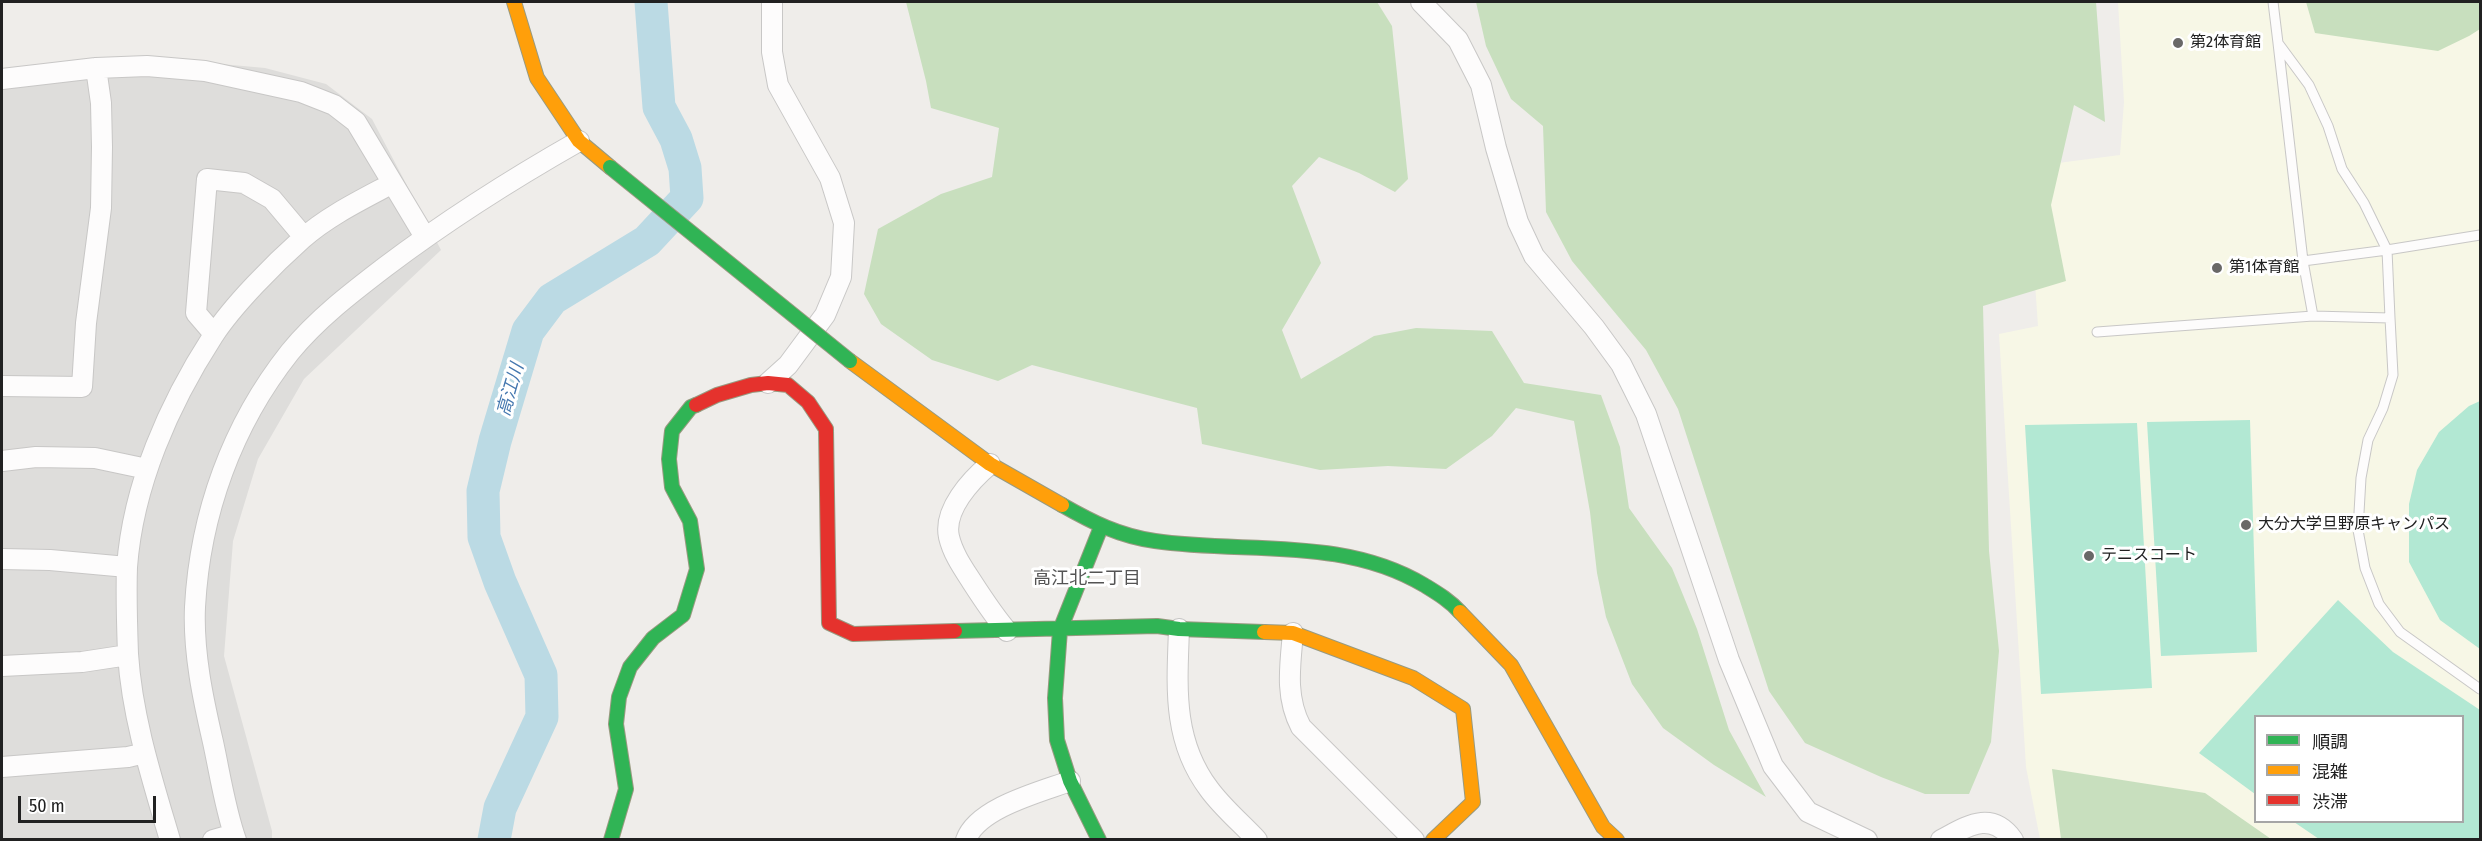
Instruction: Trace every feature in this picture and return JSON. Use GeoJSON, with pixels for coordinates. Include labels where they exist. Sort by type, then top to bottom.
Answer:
{"type":"FeatureCollection","features":[{"type":"Feature","properties":{"kind":"street"},"geometry":{"type":"LineString","coordinates":[[514,2],[537,78],[579,141],[850,361],[990,464],[1101,527],[1154,541],[1344,554],[1402,572],[1450,601],[1511,665],[1603,827],[1617,840]]}},
{"type":"Feature","properties":{"kind":"street"},"geometry":{"type":"LineString","coordinates":[[768,383],[788,365],[825,315],[841,277],[844,223],[830,178],[778,85],[772,52],[772,2]]}},
{"type":"Feature","properties":{"kind":"street"},"geometry":{"type":"LineString","coordinates":[[1421,2],[1458,40],[1481,85],[1496,148],[1518,222],[1534,256],[1594,327],[1621,364],[1646,414],[1730,660],[1773,766],[1808,812],[1867,840]]}},
{"type":"Feature","properties":{"kind":"street"},"geometry":{"type":"LineString","coordinates":[[2,79],[96,68],[147,66],[205,71],[301,92],[334,105],[356,122],[425,237]]}},
{"type":"Feature","properties":{"kind":"street"},"geometry":{"type":"LineString","coordinates":[[2,386],[82,387],[86,323],[100,208],[102,136],[96,68]]}},
{"type":"Feature","properties":{"kind":"street"},"geometry":{"type":"LineString","coordinates":[[213,840],[235,837],[202,694],[195,609],[200,557],[216,486],[247,416],[290,352],[325,315],[425,237],[537,164],[579,141]]}},
{"type":"Feature","properties":{"kind":"street"},"geometry":{"type":"LineString","coordinates":[[214,334],[196,312],[207,179],[244,183],[272,199],[304,237]]}},
{"type":"Feature","properties":{"kind":"street"},"geometry":{"type":"LineString","coordinates":[[170,840],[145,753],[128,655],[128,567],[147,469],[162,429],[214,334],[250,292],[304,237],[391,183]]}},
{"type":"Feature","properties":{"kind":"street"},"geometry":{"type":"LineString","coordinates":[[611,840],[626,789],[616,724],[619,698],[630,667],[653,638],[683,615],[697,569],[690,521],[672,487],[669,459],[672,431],[692,407],[717,395],[751,385],[768,383],[788,385],[808,402],[826,429],[829,622],[853,634],[1156,626],[1179,629],[1293,633],[1413,678],[1463,709],[1473,802],[1433,840]]}},
{"type":"Feature","properties":{"kind":"street"},"geometry":{"type":"LineString","coordinates":[[2,461],[36,457],[95,458],[147,469]]}},
{"type":"Feature","properties":{"kind":"street"},"geometry":{"type":"LineString","coordinates":[[990,464],[973,479],[951,514],[948,535],[960,563],[1007,631]]}},
{"type":"Feature","properties":{"kind":"street"},"geometry":{"type":"LineString","coordinates":[[1099,840],[1089,825],[1070,781],[1057,740],[1055,698],[1060,630],[1101,527]]}},
{"type":"Feature","properties":{"kind":"street"},"geometry":{"type":"LineString","coordinates":[[2,559],[128,567]]}},
{"type":"Feature","properties":{"kind":"street"},"geometry":{"type":"LineString","coordinates":[[1179,629],[1177,708],[1184,738],[1209,789],[1257,840]]}},
{"type":"Feature","properties":{"kind":"street"},"geometry":{"type":"LineString","coordinates":[[1293,633],[1290,692],[1293,712],[1301,727],[1414,840]]}},
{"type":"Feature","properties":{"kind":"street"},"geometry":{"type":"LineString","coordinates":[[2,666],[82,662],[128,655]]}},
{"type":"Feature","properties":{"kind":"street"},"geometry":{"type":"LineString","coordinates":[[2,766],[128,758],[145,753]]}},
{"type":"Feature","properties":{"kind":"street"},"geometry":{"type":"LineString","coordinates":[[966,840],[969,829],[980,820],[1014,801],[1070,781]]}},
{"type":"Feature","properties":{"kind":"street"},"geometry":{"type":"LineString","coordinates":[[1941,840],[1971,823],[1988,823],[2000,827],[2013,840]]}},
{"type":"Feature","properties":{"kind":"lane"},"geometry":{"type":"LineString","coordinates":[[2273,2],[2303,261],[2313,316]]}},
{"type":"Feature","properties":{"kind":"lane"},"geometry":{"type":"LineString","coordinates":[[2278,43],[2309,85],[2328,126],[2342,169],[2364,203],[2387,250],[2393,375],[2383,408],[2368,440],[2361,478],[2358,530],[2365,568],[2379,604],[2400,632],[2481,689]]}},
{"type":"Feature","properties":{"kind":"lane"},"geometry":{"type":"LineString","coordinates":[[2303,261],[2481,235]]}},
{"type":"Feature","properties":{"kind":"lane"},"geometry":{"type":"LineString","coordinates":[[2097,332],[2313,316],[2390,318]]}},
{"type":"Feature","properties":{"kind":"shaded area","name":"大分大学旦野原キャンパス"},"geometry":{"type":"Polygon","coordinates":[[[2118,2],[2480,2],[2480,839],[2040,839],[2026,767],[1999,334],[2038,326],[2027,167],[2120,155],[2124,102],[2118,2]]]}},
{"type":"Feature","properties":{"kind":"shaded area"},"geometry":{"type":"Polygon","coordinates":[[[166,59],[265,68],[326,84],[372,119],[441,250],[304,379],[258,459],[233,541],[224,656],[272,831],[272,839],[2,840],[2,72],[166,59]]]}},
{"type":"Feature","properties":{"kind":"green space"},"geometry":{"type":"Polygon","coordinates":[[[906,2],[1377,2],[1392,26],[1408,179],[1395,192],[1359,173],[1319,157],[1292,186],[1321,263],[1282,330],[1301,379],[1374,336],[1416,328],[1492,331],[1524,383],[1601,395],[1620,447],[1629,508],[1672,568],[1697,629],[1729,730],[1766,797],[1714,765],[1663,728],[1632,684],[1606,617],[1574,421],[1516,408],[1492,436],[1446,469],[1388,466],[1320,470],[1202,444],[1197,408],[1032,365],[998,381],[932,360],[881,324],[864,294],[878,229],[941,194],[992,177],[999,128],[931,108],[906,2]]]}},
{"type":"Feature","properties":{"kind":"green space"},"geometry":{"type":"Polygon","coordinates":[[[1476,2],[2096,2],[2105,122],[2074,105],[2051,205],[2066,281],[1983,306],[1989,551],[1999,651],[1991,742],[1969,794],[1925,794],[1805,743],[1769,691],[1678,409],[1646,350],[1572,261],[1546,212],[1543,126],[1511,99],[1486,46],[1476,2]]]}},
{"type":"Feature","properties":{"kind":"green space"},"geometry":{"type":"Polygon","coordinates":[[[2306,2],[2480,2],[2480,29],[2438,51],[2315,33],[2306,2]]]}},
{"type":"Feature","properties":{"kind":"green space"},"geometry":{"type":"Polygon","coordinates":[[[2480,401],[2480,649],[2440,620],[2409,562],[2409,504],[2417,470],[2439,432],[2469,406],[2480,401]]]}},
{"type":"Feature","properties":{"kind":"green space","name":"テニスコート"},"geometry":{"type":"Polygon","coordinates":[[[2250,420],[2257,652],[2161,656],[2147,422],[2250,420]]]}},
{"type":"Feature","properties":{"kind":"green space","name":"テニスコート"},"geometry":{"type":"Polygon","coordinates":[[[2137,423],[2152,688],[2041,694],[2025,425],[2137,423]]]}},
{"type":"Feature","properties":{"kind":"green space"},"geometry":{"type":"Polygon","coordinates":[[[2338,600],[2393,652],[2480,710],[2480,839],[2319,839],[2295,823],[2464,823],[2464,715],[2254,715],[2254,793],[2199,753],[2338,600]]]}},
{"type":"Feature","properties":{"kind":"green space"},"geometry":{"type":"Polygon","coordinates":[[[2052,769],[2205,793],[2271,839],[2061,839],[2052,769]]]}},
{"type":"Feature","properties":{"kind":"waterway","name":"高江川"},"geometry":{"type":"LineString","coordinates":[[494,840],[500,808],[542,717],[541,675],[500,582],[484,537],[483,491],[495,441],[528,331],[552,299],[647,241],[687,198],[685,168],[676,139],[659,107],[651,2]]}},
{"type":"Feature","properties":{"kind":"traffic: fast"},"geometry":{"type":"LineString","coordinates":[[610,167],[850,361]]}},
{"type":"Feature","properties":{"kind":"traffic: fast"},"geometry":{"type":"LineString","coordinates":[[611,840],[626,789],[616,724],[619,697],[630,667],[653,638],[683,615],[697,569],[690,521],[672,487],[669,459],[672,431],[691,407],[696,405]]}},
{"type":"Feature","properties":{"kind":"traffic: fast"},"geometry":{"type":"LineString","coordinates":[[1062,505],[1106,528],[1142,539],[1189,545],[1327,553],[1360,559],[1393,570],[1424,585],[1447,600],[1460,612]]}},
{"type":"Feature","properties":{"kind":"traffic: fast"},"geometry":{"type":"LineString","coordinates":[[1099,840],[1070,781],[1057,740],[1055,698],[1060,630],[1101,527]]}},
{"type":"Feature","properties":{"kind":"traffic: fast"},"geometry":{"type":"LineString","coordinates":[[955,631],[1157,626],[1264,632]]}},
{"type":"Feature","properties":{"kind":"traffic: slow"},"geometry":{"type":"LineString","coordinates":[[514,2],[537,78],[579,141],[610,167]]}},
{"type":"Feature","properties":{"kind":"traffic: slow"},"geometry":{"type":"LineString","coordinates":[[850,361],[990,464],[1062,505]]}},
{"type":"Feature","properties":{"kind":"traffic: slow"},"geometry":{"type":"LineString","coordinates":[[1460,612],[1511,665],[1603,827],[1617,840]]}},
{"type":"Feature","properties":{"kind":"traffic: slow"},"geometry":{"type":"LineString","coordinates":[[1264,632],[1293,633],[1413,678],[1463,709],[1473,802],[1433,840]]}},
{"type":"Feature","properties":{"kind":"traffic: jam"},"geometry":{"type":"LineString","coordinates":[[696,405],[717,395],[751,385],[768,383],[788,385],[808,402],[826,429],[829,623],[853,634],[955,631]]}},
{"type":"Feature","properties":{"kind":"place","name":"第2体育館"},"geometry":{"type":"Point","coordinates":[2178,43]}},
{"type":"Feature","properties":{"kind":"place","name":"第1体育館"},"geometry":{"type":"Point","coordinates":[2217,268]}},
{"type":"Feature","properties":{"kind":"place","name":"大分大学旦野原キャンパス"},"geometry":{"type":"Point","coordinates":[2246,525]}},
{"type":"Feature","properties":{"kind":"place","name":"テニスコート"},"geometry":{"type":"Point","coordinates":[2089,556]}},
{"type":"Feature","properties":{"kind":"district","name":"高江北二丁目"},"geometry":{"type":"Point","coordinates":[1087,579]}}]}
